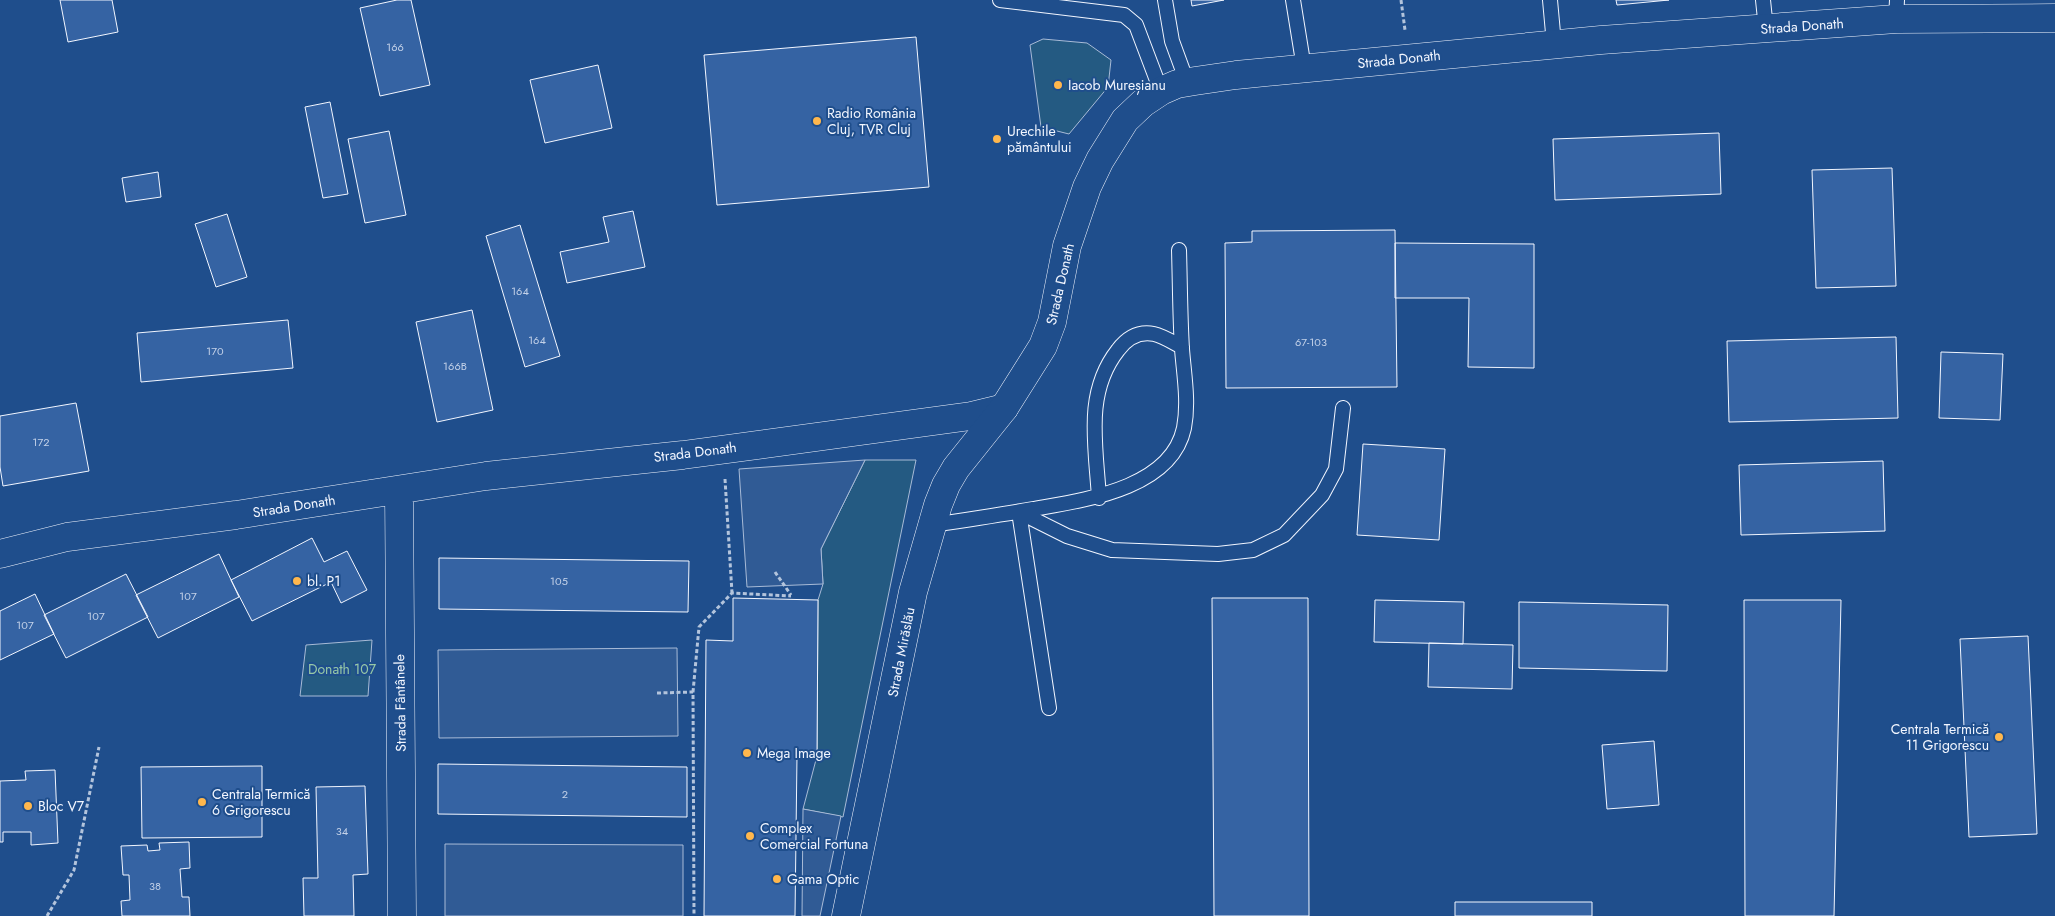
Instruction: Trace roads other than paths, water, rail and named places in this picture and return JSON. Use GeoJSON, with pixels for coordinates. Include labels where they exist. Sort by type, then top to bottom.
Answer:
{"type":"FeatureCollection","features":[{"type":"Feature","properties":{"kind":"main road","name":"Strada Donath"},"geometry":{"type":"LineString","coordinates":[[0,554],[67,537],[236,515],[486,476],[724,449],[971,416],[1004,408],[1043,346],[1052,322],[1067,246],[1087,187],[1100,160],[1125,120],[1143,103],[1161,91],[1187,82],[1236,75],[1554,44],[1766,28],[1897,10],[2055,18]]}},
{"type":"Feature","properties":{"kind":"main road","name":"Strada Mirăslău"},"geometry":{"type":"LineString","coordinates":[[846,916],[913,592],[932,525],[946,486],[956,468],[1004,408]]}},
{"type":"Feature","properties":{"kind":"main road","name":"Strada Fântânele"},"geometry":{"type":"LineString","coordinates":[[399,490],[402,916]]}},
{"type":"Feature","properties":{"kind":"lane"},"geometry":{"type":"LineString","coordinates":[[1000,0],[1124,15],[1136,25],[1161,91]]}},
{"type":"Feature","properties":{"kind":"lane"},"geometry":{"type":"LineString","coordinates":[[1165,0],[1172,41],[1187,82]]}},
{"type":"Feature","properties":{"kind":"lane"},"geometry":{"type":"LineString","coordinates":[[1293,0],[1304,68]]}},
{"type":"Feature","properties":{"kind":"lane"},"geometry":{"type":"LineString","coordinates":[[1550,0],[1554,44]]}},
{"type":"Feature","properties":{"kind":"lane"},"geometry":{"type":"LineString","coordinates":[[1763,0],[1766,28]]}},
{"type":"Feature","properties":{"kind":"lane"},"geometry":{"type":"LineString","coordinates":[[932,525],[1099,498],[1144,478],[1163,465],[1174,454],[1183,430],[1187,406],[1182,347],[1179,250]]}},
{"type":"Feature","properties":{"kind":"lane"},"geometry":{"type":"LineString","coordinates":[[1099,498],[1094,410],[1098,386],[1108,362],[1124,342],[1139,334],[1155,334],[1182,347]]}},
{"type":"Feature","properties":{"kind":"lane"},"geometry":{"type":"LineString","coordinates":[[1019,512],[1067,536],[1112,550],[1218,554],[1253,550],[1284,535],[1322,495],[1336,469],[1343,408]]}},
{"type":"Feature","properties":{"kind":"lane"},"geometry":{"type":"LineString","coordinates":[[1019,512],[1049,708]]}},
{"type":"Feature","properties":{"kind":"place","name":"Iacob Mureșianu"},"geometry":{"type":"Point","coordinates":[1058,85]}},
{"type":"Feature","properties":{"kind":"place","name":"Radio România Cluj, TVR Cluj"},"geometry":{"type":"Point","coordinates":[817,121]}},
{"type":"Feature","properties":{"kind":"place","name":"Urechile pământului"},"geometry":{"type":"Point","coordinates":[997,139]}},
{"type":"Feature","properties":{"kind":"place","name":"bl. P1"},"geometry":{"type":"Point","coordinates":[297,581]}},
{"type":"Feature","properties":{"kind":"place","name":"Centrala Termică 11 Grigorescu"},"geometry":{"type":"Point","coordinates":[1999,737]}},
{"type":"Feature","properties":{"kind":"place","name":"Mega Image"},"geometry":{"type":"Point","coordinates":[747,753]}},
{"type":"Feature","properties":{"kind":"place","name":"Centrala Termică 6 Grigorescu"},"geometry":{"type":"Point","coordinates":[202,802]}},
{"type":"Feature","properties":{"kind":"place","name":"Bloc V7"},"geometry":{"type":"Point","coordinates":[28,806]}},
{"type":"Feature","properties":{"kind":"place","name":"Complex Comercial Fortuna"},"geometry":{"type":"Point","coordinates":[750,836]}},
{"type":"Feature","properties":{"kind":"place","name":"Gama Optic"},"geometry":{"type":"Point","coordinates":[777,879]}},
{"type":"Feature","properties":{"kind":"park label","name":"Donath 107"},"geometry":{"type":"Point","coordinates":[342,669]}}]}
